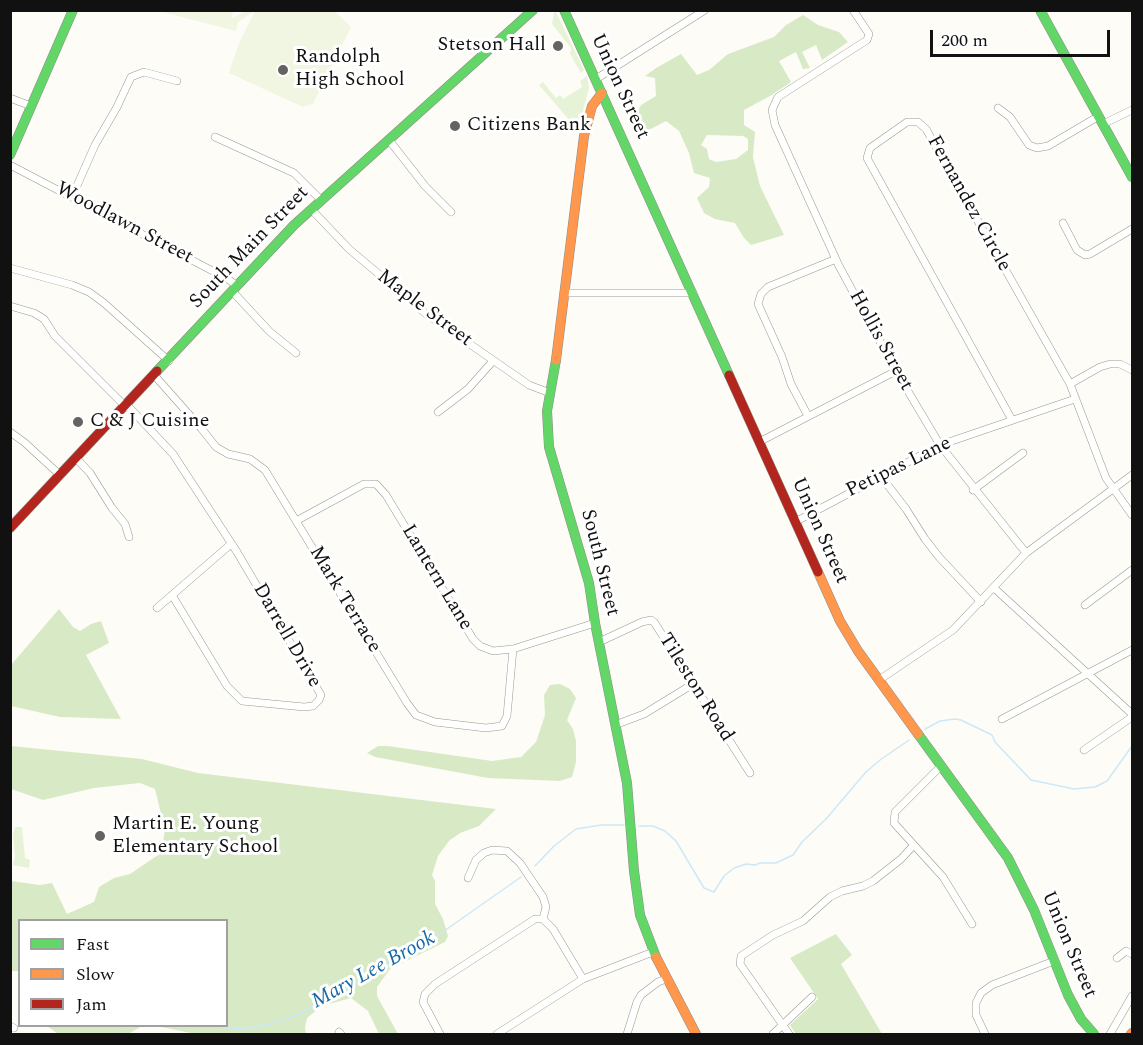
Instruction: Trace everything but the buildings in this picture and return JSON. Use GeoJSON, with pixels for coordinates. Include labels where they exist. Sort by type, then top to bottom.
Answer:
{"type":"FeatureCollection","features":[{"type":"Feature","properties":{"kind":"main road"},"geometry":{"type":"LineString","coordinates":[[10,155],[73,10]]}},
{"type":"Feature","properties":{"kind":"main road","name":"South Main Street"},"geometry":{"type":"LineString","coordinates":[[12,525],[311,209],[533,10]]}},
{"type":"Feature","properties":{"kind":"main road","name":"Union Street"},"geometry":{"type":"LineString","coordinates":[[564,10],[844,629],[1008,858],[1034,910],[1074,1007],[1094,1035]]}},
{"type":"Feature","properties":{"kind":"main road"},"geometry":{"type":"LineString","coordinates":[[1040,10],[1132,177]]}},
{"type":"Feature","properties":{"kind":"main road","name":"South Street"},"geometry":{"type":"LineString","coordinates":[[602,93],[590,109],[584,136],[558,350],[550,393],[547,420],[549,447],[589,584],[627,783],[640,915],[653,952],[696,1035]]}},
{"type":"Feature","properties":{"kind":"street"},"geometry":{"type":"LineString","coordinates":[[596,78],[705,10]]}},
{"type":"Feature","properties":{"kind":"street","name":"Hollis Street"},"geometry":{"type":"LineString","coordinates":[[853,10],[868,34],[866,41],[785,91],[773,107],[775,126],[836,259],[896,371],[940,445],[1026,553]]}},
{"type":"Feature","properties":{"kind":"street"},"geometry":{"type":"LineString","coordinates":[[72,197],[94,145],[117,107],[131,76],[144,72],[177,81]]}},
{"type":"Feature","properties":{"kind":"street"},"geometry":{"type":"LineString","coordinates":[[10,98],[31,106]]}},
{"type":"Feature","properties":{"kind":"street"},"geometry":{"type":"LineString","coordinates":[[998,108],[1010,117],[1027,143],[1037,148],[1047,146],[1101,120],[1132,110]]}},
{"type":"Feature","properties":{"kind":"street","name":"Fernandez Circle"},"geometry":{"type":"LineString","coordinates":[[1012,420],[867,158],[870,147],[912,121],[923,124],[1070,384],[1106,478],[1132,515]]}},
{"type":"Feature","properties":{"kind":"street"},"geometry":{"type":"LineString","coordinates":[[215,137],[294,173],[321,200]]}},
{"type":"Feature","properties":{"kind":"street"},"geometry":{"type":"LineString","coordinates":[[389,140],[425,186],[451,212]]}},
{"type":"Feature","properties":{"kind":"street","name":"Woodlawn Street"},"geometry":{"type":"LineString","coordinates":[[10,165],[228,279],[269,331],[296,354]]}},
{"type":"Feature","properties":{"kind":"street","name":"Maple Street"},"geometry":{"type":"LineString","coordinates":[[311,209],[349,249],[425,313],[533,387],[550,393]]}},
{"type":"Feature","properties":{"kind":"street"},"geometry":{"type":"LineString","coordinates":[[1063,223],[1077,249],[1084,255],[1090,254],[1132,229]]}},
{"type":"Feature","properties":{"kind":"street"},"geometry":{"type":"LineString","coordinates":[[808,416],[791,384],[782,357],[758,303],[761,294],[768,288],[836,259]]}},
{"type":"Feature","properties":{"kind":"street"},"geometry":{"type":"LineString","coordinates":[[10,268],[89,292],[169,361]]}},
{"type":"Feature","properties":{"kind":"street"},"geometry":{"type":"LineString","coordinates":[[564,293],[693,292]]}},
{"type":"Feature","properties":{"kind":"street","name":"Darrell Drive"},"geometry":{"type":"LineString","coordinates":[[10,306],[44,319],[55,336],[173,454],[231,544],[321,695],[314,706],[242,701],[227,686],[172,596]]}},
{"type":"Feature","properties":{"kind":"street"},"geometry":{"type":"LineString","coordinates":[[438,412],[468,389],[493,361]]}},
{"type":"Feature","properties":{"kind":"street"},"geometry":{"type":"LineString","coordinates":[[1070,384],[1110,364],[1120,364],[1132,370]]}},
{"type":"Feature","properties":{"kind":"street"},"geometry":{"type":"LineString","coordinates":[[759,442],[896,371]]}},
{"type":"Feature","properties":{"kind":"street","name":"Mark Terrace"},"geometry":{"type":"LineString","coordinates":[[155,376],[216,447],[225,453],[250,459],[262,467],[407,703],[423,719],[486,728],[502,726],[507,716],[513,650]]}},
{"type":"Feature","properties":{"kind":"street","name":"Petipas Lane"},"geometry":{"type":"LineString","coordinates":[[795,522],[940,445],[1075,399]]}},
{"type":"Feature","properties":{"kind":"street"},"geometry":{"type":"LineString","coordinates":[[10,432],[60,476]]}},
{"type":"Feature","properties":{"kind":"street"},"geometry":{"type":"LineString","coordinates":[[974,490],[1023,453]]}},
{"type":"Feature","properties":{"kind":"street"},"geometry":{"type":"LineString","coordinates":[[76,459],[90,473],[125,524],[129,537]]}},
{"type":"Feature","properties":{"kind":"street"},"geometry":{"type":"LineString","coordinates":[[879,680],[953,630],[1026,553],[1132,475]]}},
{"type":"Feature","properties":{"kind":"street"},"geometry":{"type":"LineString","coordinates":[[880,476],[906,509],[939,558],[981,602]]}},
{"type":"Feature","properties":{"kind":"street","name":"Lantern Lane"},"geometry":{"type":"LineString","coordinates":[[296,521],[364,484],[376,484],[386,495],[475,642],[490,651],[513,650],[595,623]]}},
{"type":"Feature","properties":{"kind":"street"},"geometry":{"type":"LineString","coordinates":[[157,608],[231,544]]}},
{"type":"Feature","properties":{"kind":"street"},"geometry":{"type":"LineString","coordinates":[[1085,605],[1132,570]]}},
{"type":"Feature","properties":{"kind":"street"},"geometry":{"type":"LineString","coordinates":[[994,588],[1132,716],[1084,750]]}},
{"type":"Feature","properties":{"kind":"street","name":"Tileston Road"},"geometry":{"type":"LineString","coordinates":[[599,642],[651,620],[750,773]]}},
{"type":"Feature","properties":{"kind":"street"},"geometry":{"type":"LineString","coordinates":[[1002,719],[1132,650]]}},
{"type":"Feature","properties":{"kind":"street"},"geometry":{"type":"LineString","coordinates":[[615,726],[644,714],[693,684]]}},
{"type":"Feature","properties":{"kind":"street"},"geometry":{"type":"LineString","coordinates":[[941,766],[895,812],[894,823],[943,877],[972,924]]}},
{"type":"Feature","properties":{"kind":"street"},"geometry":{"type":"LineString","coordinates":[[789,1035],[740,964],[740,958],[767,938],[803,921],[830,897],[873,881],[901,859],[913,846]]}},
{"type":"Feature","properties":{"kind":"street"},"geometry":{"type":"LineString","coordinates":[[468,878],[476,860],[484,854],[492,850],[507,851],[520,863],[543,897],[546,907],[543,919]]}},
{"type":"Feature","properties":{"kind":"street"},"geometry":{"type":"LineString","coordinates":[[440,1035],[423,1002],[425,994],[435,984],[535,919],[543,919],[553,929],[583,979]]}},
{"type":"Feature","properties":{"kind":"street"},"geometry":{"type":"LineString","coordinates":[[1117,958],[1128,951],[1132,954]]}},
{"type":"Feature","properties":{"kind":"street"},"geometry":{"type":"LineString","coordinates":[[497,1035],[583,979],[653,952]]}},
{"type":"Feature","properties":{"kind":"street"},"geometry":{"type":"LineString","coordinates":[[985,1035],[976,1015],[976,1002],[981,993],[992,984],[1054,961]]}},
{"type":"Feature","properties":{"kind":"street"},"geometry":{"type":"LineString","coordinates":[[627,1035],[641,995],[666,979]]}},
{"type":"Feature","properties":{"kind":"street"},"geometry":{"type":"LineString","coordinates":[[1110,1035],[1132,996]]}},
{"type":"Feature","properties":{"kind":"street"},"geometry":{"type":"LineString","coordinates":[[773,1035],[812,997]]}},
{"type":"Feature","properties":{"kind":"green space"},"geometry":{"type":"Polygon","coordinates":[[[159,11],[233,11],[232,18],[246,11],[255,11],[238,22],[236,31],[159,11]]]}},
{"type":"Feature","properties":{"kind":"green space"},"geometry":{"type":"Polygon","coordinates":[[[255,11],[334,11],[351,27],[313,104],[303,107],[229,73],[239,43],[255,11]]]}},
{"type":"Feature","properties":{"kind":"green space"},"geometry":{"type":"Polygon","coordinates":[[[556,12],[584,70],[581,73],[570,54],[571,48],[552,24],[556,12]]]}},
{"type":"Feature","properties":{"kind":"green space"},"geometry":{"type":"Polygon","coordinates":[[[803,15],[818,25],[839,32],[848,42],[822,60],[816,45],[802,52],[810,68],[803,69],[796,52],[779,61],[791,82],[744,110],[744,125],[755,132],[753,157],[760,186],[784,235],[751,245],[735,223],[715,219],[704,213],[697,198],[709,187],[710,178],[694,173],[689,153],[679,131],[666,121],[643,133],[637,126],[636,114],[641,105],[656,96],[655,78],[645,76],[656,68],[681,54],[697,75],[709,70],[728,54],[774,37],[786,25],[803,15]],[[707,135],[701,145],[707,149],[709,159],[716,162],[736,159],[748,150],[748,139],[743,136],[707,135]]]}},
{"type":"Feature","properties":{"kind":"green space"},"geometry":{"type":"Polygon","coordinates":[[[587,76],[589,88],[578,130],[539,85],[543,82],[556,98],[560,95],[563,99],[582,87],[580,81],[587,76]]]}},
{"type":"Feature","properties":{"kind":"green space"},"geometry":{"type":"Polygon","coordinates":[[[59,609],[73,627],[80,631],[101,621],[109,643],[86,655],[121,719],[60,717],[11,706],[11,665],[59,609]]]}},
{"type":"Feature","properties":{"kind":"green space"},"geometry":{"type":"Polygon","coordinates":[[[560,684],[570,689],[576,698],[567,720],[573,729],[576,741],[576,762],[572,777],[560,781],[488,778],[375,757],[367,753],[378,746],[388,746],[492,761],[521,757],[536,742],[545,715],[544,695],[550,685],[560,684]]]}},
{"type":"Feature","properties":{"kind":"green space"},"geometry":{"type":"Polygon","coordinates":[[[11,746],[142,759],[198,773],[496,809],[479,826],[460,833],[449,841],[438,856],[432,875],[435,881],[435,904],[448,936],[445,942],[390,969],[377,987],[377,996],[398,1034],[379,1034],[368,1011],[351,998],[322,1006],[307,1018],[306,1034],[196,1034],[161,1027],[228,1027],[228,919],[18,919],[18,971],[11,971],[11,881],[40,885],[52,883],[67,914],[94,902],[99,887],[114,878],[130,874],[161,853],[165,830],[155,789],[140,783],[94,788],[43,800],[11,789],[11,746]]]}},
{"type":"Feature","properties":{"kind":"green space"},"geometry":{"type":"Polygon","coordinates":[[[15,827],[22,827],[25,858],[30,860],[29,868],[13,865],[15,827]]]}},
{"type":"Feature","properties":{"kind":"green space"},"geometry":{"type":"Polygon","coordinates":[[[836,934],[852,955],[841,964],[882,1034],[796,1034],[790,1025],[818,999],[790,958],[836,934]]]}},
{"type":"Feature","properties":{"kind":"green space"},"geometry":{"type":"Polygon","coordinates":[[[48,1027],[140,1027],[128,1034],[58,1034],[48,1027]]]}},
{"type":"Feature","properties":{"kind":"waterway","name":"Mary Lee Brook"},"geometry":{"type":"LineString","coordinates":[[925,729],[940,721],[961,720],[992,735],[995,742],[1031,780],[1074,789],[1095,787],[1107,781],[1132,746]]}},
{"type":"Feature","properties":{"kind":"waterway","name":"Mary Lee Brook"},"geometry":{"type":"LineString","coordinates":[[639,826],[653,826],[665,831],[676,841],[704,888],[714,892],[724,876],[734,868],[746,864],[776,863],[793,855],[802,842],[826,819],[866,772],[909,740]]}},
{"type":"Feature","properties":{"kind":"waterway","name":"Mary Lee Brook"},"geometry":{"type":"LineString","coordinates":[[535,866],[554,846],[576,829],[601,825],[624,825]]}},
{"type":"Feature","properties":{"kind":"waterway","name":"Mary Lee Brook"},"geometry":{"type":"LineString","coordinates":[[222,1027],[241,1029],[291,1018],[354,985],[392,958],[437,936],[521,877]]}},
{"type":"Feature","properties":{"kind":"traffic: fast"},"geometry":{"type":"LineString","coordinates":[[10,155],[73,10]]}},
{"type":"Feature","properties":{"kind":"traffic: fast"},"geometry":{"type":"LineString","coordinates":[[157,371],[294,225],[533,10]]}},
{"type":"Feature","properties":{"kind":"traffic: fast"},"geometry":{"type":"LineString","coordinates":[[564,10],[729,375]]}},
{"type":"Feature","properties":{"kind":"traffic: fast"},"geometry":{"type":"LineString","coordinates":[[1040,10],[1132,177]]}},
{"type":"Feature","properties":{"kind":"traffic: fast"},"geometry":{"type":"LineString","coordinates":[[556,360],[547,411],[549,447],[589,583],[627,783],[640,915],[656,957]]}},
{"type":"Feature","properties":{"kind":"traffic: fast"},"geometry":{"type":"LineString","coordinates":[[918,734],[1008,858],[1034,910],[1068,995],[1081,1019],[1094,1034]]}},
{"type":"Feature","properties":{"kind":"traffic: slow"},"geometry":{"type":"LineString","coordinates":[[556,360],[584,136],[592,106],[602,93]]}},
{"type":"Feature","properties":{"kind":"traffic: slow"},"geometry":{"type":"LineString","coordinates":[[818,572],[840,621],[858,651],[918,734]]}},
{"type":"Feature","properties":{"kind":"traffic: slow"},"geometry":{"type":"LineString","coordinates":[[656,957],[696,1034]]}},
{"type":"Feature","properties":{"kind":"traffic: jam"},"geometry":{"type":"LineString","coordinates":[[10,528],[157,371]]}},
{"type":"Feature","properties":{"kind":"traffic: jam"},"geometry":{"type":"LineString","coordinates":[[729,375],[818,572]]}},
{"type":"Feature","properties":{"kind":"place","name":"Stetson Hall"},"geometry":{"type":"Point","coordinates":[558,46]}},
{"type":"Feature","properties":{"kind":"place","name":"Randolph High School"},"geometry":{"type":"Point","coordinates":[283,70]}},
{"type":"Feature","properties":{"kind":"place","name":"Citizens Bank"},"geometry":{"type":"Point","coordinates":[455,126]}},
{"type":"Feature","properties":{"kind":"place","name":"C & J Cuisine"},"geometry":{"type":"Point","coordinates":[78,422]}},
{"type":"Feature","properties":{"kind":"place","name":"Martin E. Young Elementary School"},"geometry":{"type":"Point","coordinates":[100,836]}}]}
